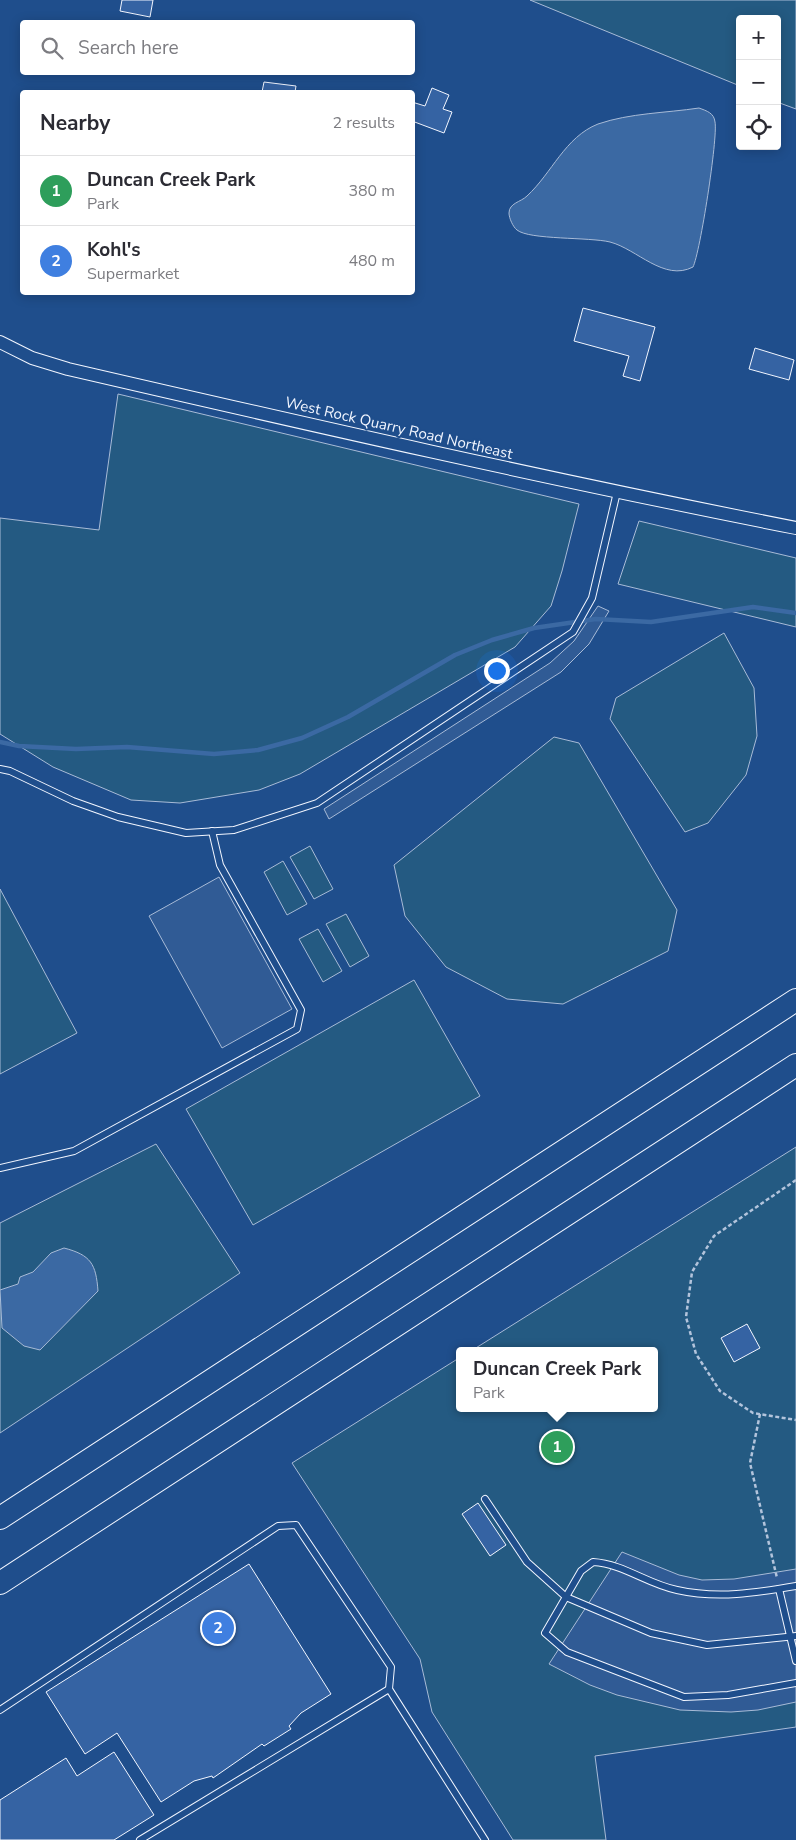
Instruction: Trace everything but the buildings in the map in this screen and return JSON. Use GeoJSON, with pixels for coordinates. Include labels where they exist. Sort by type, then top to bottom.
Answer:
{"type":"FeatureCollection","features":[{"type":"Feature","properties":{"kind":"highway"},"geometry":{"type":"LineString","coordinates":[[0,1518],[796,1000]]}},
{"type":"Feature","properties":{"kind":"highway"},"geometry":{"type":"LineString","coordinates":[[0,1583],[796,1065]]}},
{"type":"Feature","properties":{"kind":"street","name":"West Rock Quarry Road Northeast"},"geometry":{"type":"LineString","coordinates":[[0,342],[32,358],[68,369],[351,435],[796,528]]}},
{"type":"Feature","properties":{"kind":"lane"},"geometry":{"type":"LineString","coordinates":[[0,769],[72,801],[118,817],[186,833],[234,830],[316,803],[573,632],[592,598],[617,492]]}},
{"type":"Feature","properties":{"kind":"lane"},"geometry":{"type":"LineString","coordinates":[[0,1168],[74,1152],[297,1029],[301,1010],[220,865],[212,831]]}},
{"type":"Feature","properties":{"kind":"lane"},"geometry":{"type":"LineString","coordinates":[[484,1499],[527,1562],[566,1597],[651,1633],[707,1645],[794,1636]]}},
{"type":"Feature","properties":{"kind":"lane"},"geometry":{"type":"LineString","coordinates":[[0,1710],[278,1526],[296,1524],[391,1667],[389,1689],[485,1840]]}},
{"type":"Feature","properties":{"kind":"lane"},"geometry":{"type":"LineString","coordinates":[[796,1586],[724,1596],[676,1590],[611,1564],[593,1562],[582,1571],[545,1633],[567,1652],[684,1697],[728,1695],[796,1683]]}},
{"type":"Feature","properties":{"kind":"lane"},"geometry":{"type":"LineString","coordinates":[[779,1589],[794,1636],[796,1661]]}},
{"type":"Feature","properties":{"kind":"lane"},"geometry":{"type":"LineString","coordinates":[[140,1840],[389,1689]]}},
{"type":"Feature","properties":{"kind":"path"},"geometry":{"type":"LineString","coordinates":[[796,1180],[714,1236],[692,1272],[686,1317],[696,1354],[720,1391],[753,1413],[793,1422],[796,1420]]}},
{"type":"Feature","properties":{"kind":"path"},"geometry":{"type":"LineString","coordinates":[[760,1414],[750,1463],[777,1578]]}},
{"type":"Feature","properties":{"kind":"shaded area"},"geometry":{"type":"Polygon","coordinates":[[[530,0],[796,0],[796,109],[781,103],[781,15],[736,15],[736,84],[530,0]]]}},
{"type":"Feature","properties":{"kind":"shaded area"},"geometry":{"type":"Polygon","coordinates":[[[699,108],[712,114],[715,122],[715,132],[704,219],[693,267],[682,271],[661,268],[610,242],[546,237],[524,233],[514,227],[509,215],[511,207],[525,198],[536,187],[568,146],[586,130],[610,120],[699,108]]]}},
{"type":"Feature","properties":{"kind":"shaded area"},"geometry":{"type":"Polygon","coordinates":[[[118,394],[579,504],[551,606],[515,647],[300,774],[259,790],[180,803],[131,800],[53,767],[0,734],[0,518],[99,530],[118,394]]]}},
{"type":"Feature","properties":{"kind":"shaded area"},"geometry":{"type":"Polygon","coordinates":[[[639,521],[796,558],[796,627],[618,584],[639,521]]]}},
{"type":"Feature","properties":{"kind":"shaded area"},"geometry":{"type":"Polygon","coordinates":[[[598,606],[609,611],[589,644],[561,672],[329,819],[324,809],[550,663],[574,641],[598,606]]]}},
{"type":"Feature","properties":{"kind":"shaded area"},"geometry":{"type":"Polygon","coordinates":[[[724,633],[754,688],[757,736],[746,775],[708,823],[685,832],[610,719],[616,698],[724,633]]]}},
{"type":"Feature","properties":{"kind":"shaded area"},"geometry":{"type":"Polygon","coordinates":[[[554,737],[579,743],[677,910],[668,951],[563,1004],[507,999],[446,967],[405,916],[394,865],[554,737]]]}},
{"type":"Feature","properties":{"kind":"shaded area"},"geometry":{"type":"Polygon","coordinates":[[[310,846],[333,889],[314,899],[290,857],[310,846]]]}},
{"type":"Feature","properties":{"kind":"shaded area"},"geometry":{"type":"Polygon","coordinates":[[[283,861],[307,904],[287,915],[264,872],[283,861]]]}},
{"type":"Feature","properties":{"kind":"shaded area"},"geometry":{"type":"Polygon","coordinates":[[[219,877],[292,1009],[222,1048],[149,916],[219,877]]]}},
{"type":"Feature","properties":{"kind":"shaded area"},"geometry":{"type":"Polygon","coordinates":[[[0,889],[77,1033],[0,1074],[0,889]]]}},
{"type":"Feature","properties":{"kind":"shaded area"},"geometry":{"type":"Polygon","coordinates":[[[346,914],[369,956],[350,967],[326,924],[346,914]]]}},
{"type":"Feature","properties":{"kind":"shaded area"},"geometry":{"type":"Polygon","coordinates":[[[318,929],[342,971],[323,982],[299,939],[318,929]]]}},
{"type":"Feature","properties":{"kind":"shaded area"},"geometry":{"type":"Polygon","coordinates":[[[414,980],[480,1096],[253,1225],[186,1109],[414,980]]]}},
{"type":"Feature","properties":{"kind":"shaded area"},"geometry":{"type":"Polygon","coordinates":[[[156,1144],[240,1273],[0,1433],[0,1223],[156,1144]]]}},
{"type":"Feature","properties":{"kind":"shaded area"},"geometry":{"type":"Polygon","coordinates":[[[796,1147],[796,1727],[595,1756],[606,1840],[513,1840],[432,1712],[420,1659],[292,1463],[456,1360],[456,1412],[658,1412],[658,1347],[477,1347],[796,1147]]]}},
{"type":"Feature","properties":{"kind":"shaded area"},"geometry":{"type":"Polygon","coordinates":[[[64,1248],[80,1254],[90,1262],[96,1274],[98,1291],[40,1350],[24,1346],[2,1328],[0,1290],[18,1284],[20,1277],[33,1272],[51,1253],[64,1248]]]}},
{"type":"Feature","properties":{"kind":"shaded area"},"geometry":{"type":"Polygon","coordinates":[[[622,1552],[679,1575],[702,1580],[734,1579],[796,1569],[796,1702],[758,1710],[731,1712],[680,1710],[617,1695],[590,1685],[549,1664],[622,1552]]]}},
{"type":"Feature","properties":{"kind":"waterway"},"geometry":{"type":"LineString","coordinates":[[0,742],[19,746],[76,749],[127,747],[214,754],[258,750],[302,738],[348,717],[455,655],[492,640],[534,628],[596,619],[651,622],[753,607],[796,613]]}},
{"type":"Feature","properties":{"kind":"place","name":"Duncan Creek Park"},"geometry":{"type":"Point","coordinates":[557,1447]}},
{"type":"Feature","properties":{"kind":"place","name":"Kohl's"},"geometry":{"type":"Point","coordinates":[218,1628]}}]}
